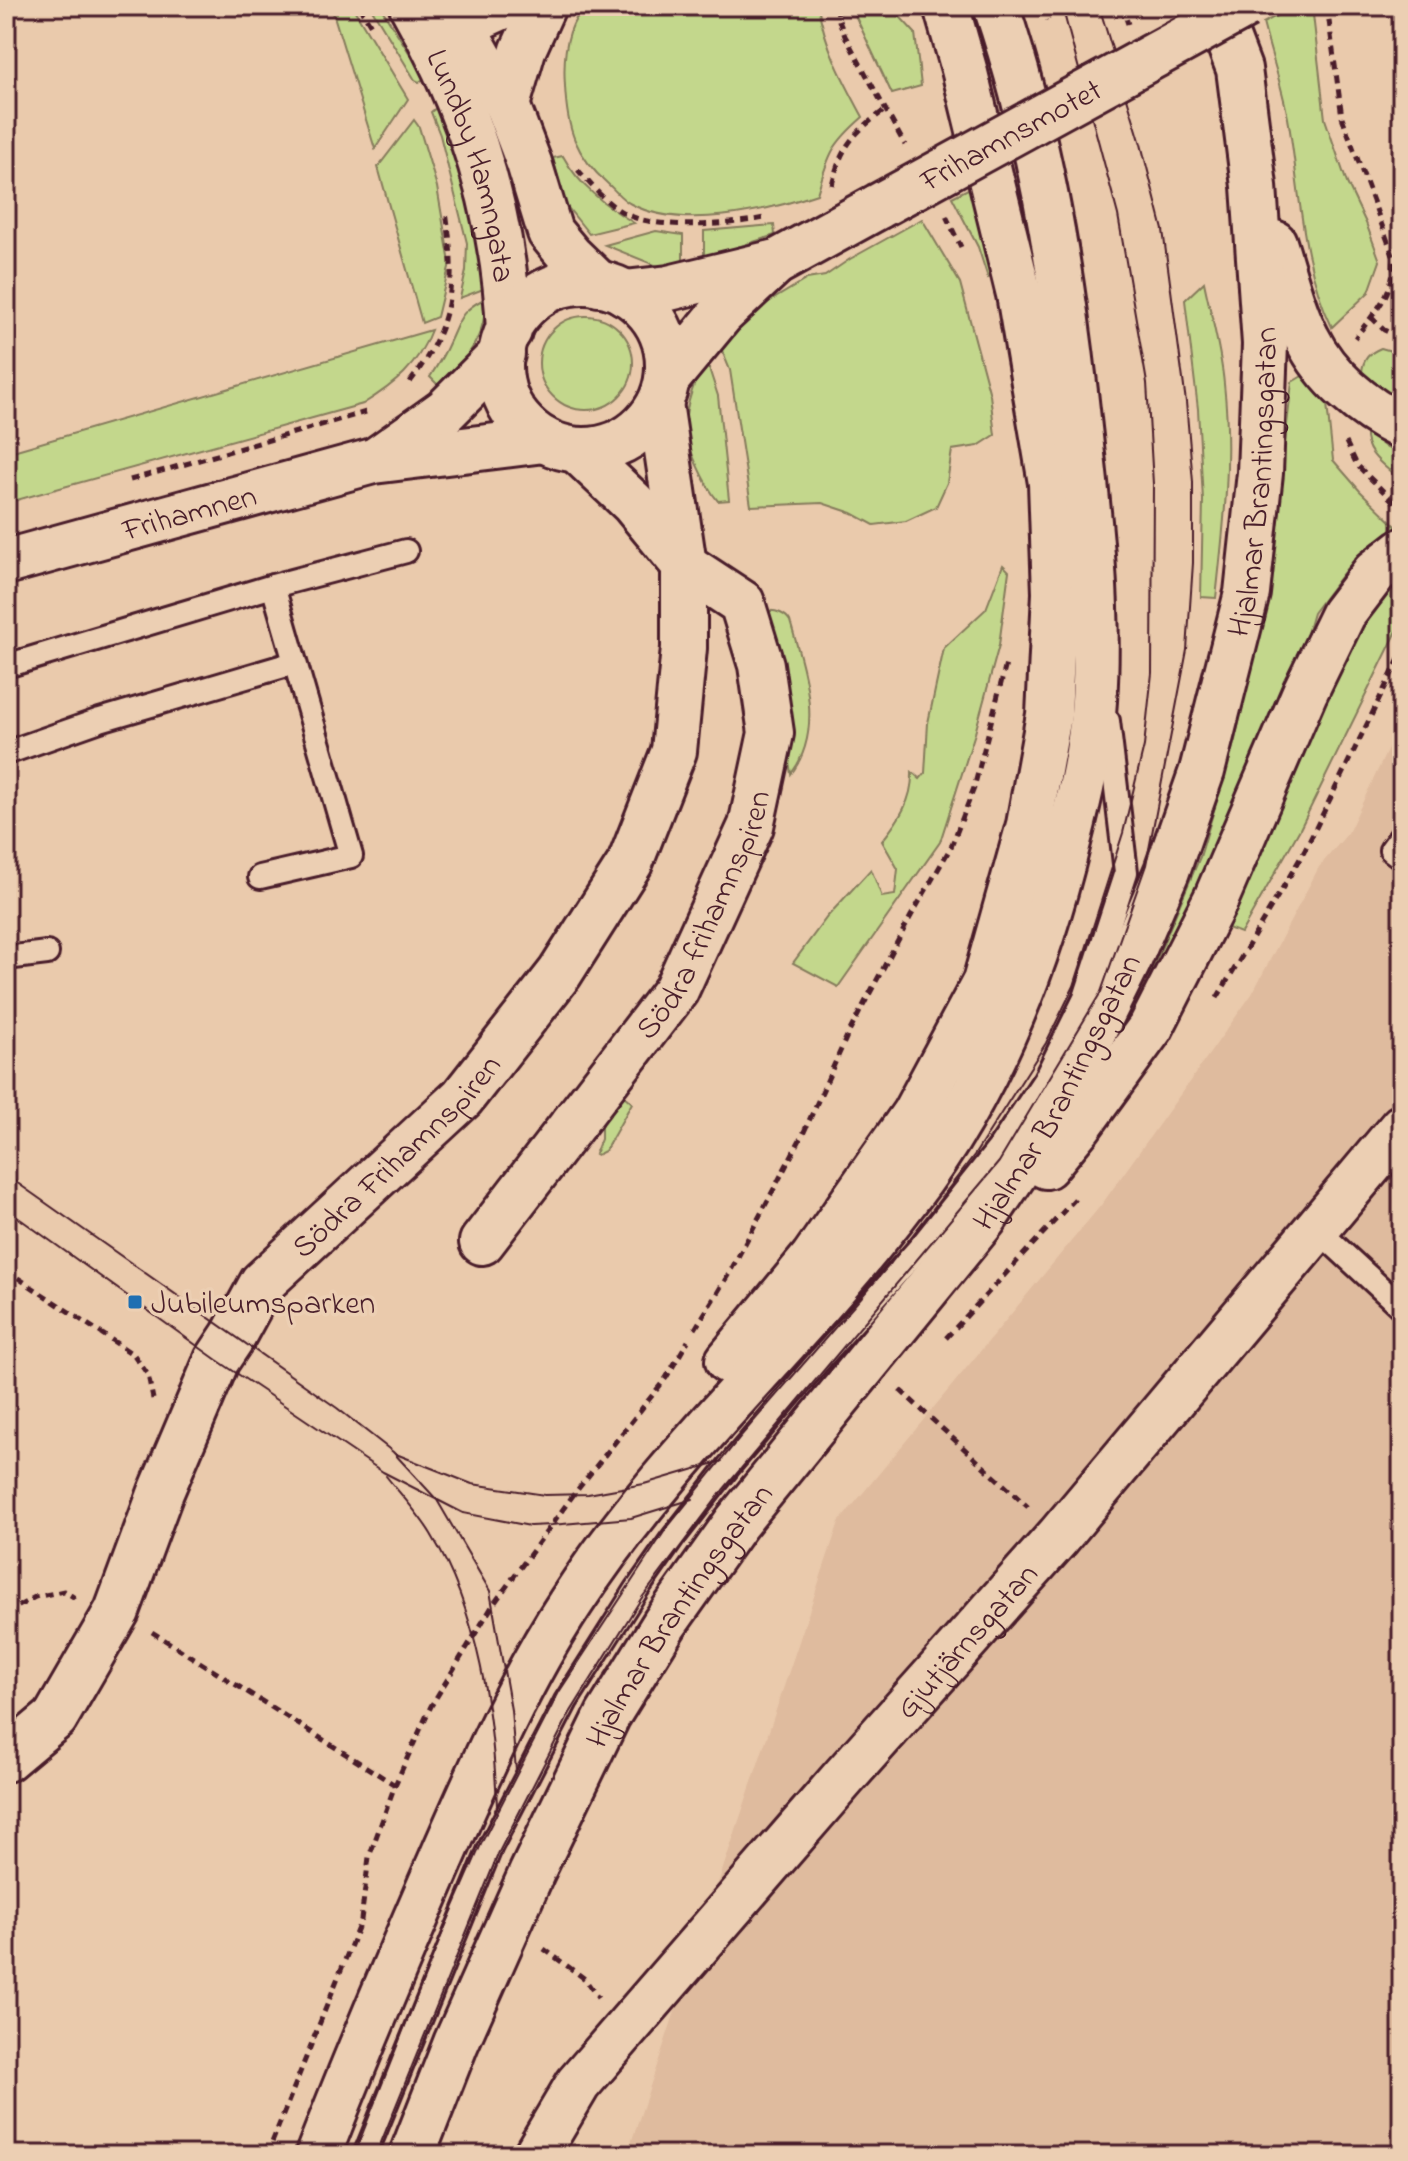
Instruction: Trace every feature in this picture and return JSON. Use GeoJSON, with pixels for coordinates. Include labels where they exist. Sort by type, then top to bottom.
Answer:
{"type":"FeatureCollection","features":[{"type":"Feature","properties":{"kind":"main road"},"geometry":{"type":"LineString","coordinates":[[437,14],[504,6]]}},
{"type":"Feature","properties":{"kind":"main road"},"geometry":{"type":"LineString","coordinates":[[507,105],[523,50],[543,6]]}},
{"type":"Feature","properties":{"kind":"main road"},"geometry":{"type":"LineString","coordinates":[[913,6],[964,69]]}},
{"type":"Feature","properties":{"kind":"main road"},"geometry":{"type":"LineString","coordinates":[[665,1474],[709,1383],[813,1258],[914,1114],[985,982],[1029,825],[1049,715],[1055,593],[1051,483],[1019,294],[946,6]]}},
{"type":"Feature","properties":{"kind":"main road","name":"Hjalmar Brantingsgatan"},"geometry":{"type":"LineString","coordinates":[[318,2155],[372,2017],[480,1770],[568,1606],[606,1550],[665,1474],[851,1266],[909,1196],[957,1124],[992,1062],[1017,1005],[1054,899],[1083,782],[1094,706],[1096,629],[1090,525],[1049,207],[1011,52],[996,6]]}},
{"type":"Feature","properties":{"kind":"main road","name":"Hjalmar Brantingsgatan"},"geometry":{"type":"LineString","coordinates":[[412,2155],[456,2043],[532,1872],[608,1715],[665,1623],[736,1523],[984,1219],[1046,1127],[1128,962],[1167,871],[1202,771],[1247,593],[1260,473],[1265,344],[1254,186],[1239,69],[1215,6]]}},
{"type":"Feature","properties":{"kind":"main road","name":"Frihamnsmotet"},"geometry":{"type":"LineString","coordinates":[[664,390],[721,314],[777,262],[1245,6]]}},
{"type":"Feature","properties":{"kind":"main road","name":"Lundby Hamngata"},"geometry":{"type":"LineString","coordinates":[[437,14],[507,105],[550,232],[570,256],[612,288]]}},
{"type":"Feature","properties":{"kind":"main road","name":"Lundby Hamngata"},"geometry":{"type":"LineString","coordinates":[[437,14],[451,79],[476,143],[498,224],[507,285],[505,342]]}},
{"type":"Feature","properties":{"kind":"main road"},"geometry":{"type":"LineString","coordinates":[[1254,186],[1305,336],[1319,359],[1361,401],[1402,427]]}},
{"type":"Feature","properties":{"kind":"main road","name":"Frihamnsmotet"},"geometry":{"type":"LineString","coordinates":[[612,288],[669,288],[777,262]]}},
{"type":"Feature","properties":{"kind":"main road"},"geometry":{"type":"LineString","coordinates":[[664,390],[646,424],[626,439],[602,448],[560,445],[524,424],[509,404],[501,379],[505,342],[528,304],[546,292],[578,282],[612,288],[645,308],[660,329],[667,353],[664,390],[684,565]]}},
{"type":"Feature","properties":{"kind":"main road","name":"Frihamnen"},"geometry":{"type":"LineString","coordinates":[[373,461],[445,411],[505,342]]}},
{"type":"Feature","properties":{"kind":"main road","name":"Frihamnen"},"geometry":{"type":"LineString","coordinates":[[6,562],[373,461],[560,445]]}},
{"type":"Feature","properties":{"kind":"main road","name":"Södra frihamnspiren"},"geometry":{"type":"LineString","coordinates":[[482,1242],[676,990],[751,826],[771,733],[761,665],[742,603],[684,565],[633,503],[560,445]]}},
{"type":"Feature","properties":{"kind":"main road"},"geometry":{"type":"LineString","coordinates":[[984,1219],[1036,1178],[1079,1126],[1151,1027],[1216,899],[1305,692],[1343,614],[1375,572],[1402,551]]}},
{"type":"Feature","properties":{"kind":"main road","name":"Södra Frihamnspiren"},"geometry":{"type":"LineString","coordinates":[[6,1759],[55,1718],[117,1611],[161,1492],[217,1360],[262,1283],[462,1098],[560,973],[630,863],[674,751],[684,648],[684,565]]}},
{"type":"Feature","properties":{"kind":"main road","name":"Gjutjärnsgatan"},"geometry":{"type":"LineString","coordinates":[[536,2155],[578,2084],[844,1777],[1059,1536],[1402,1127]]}},
{"type":"Feature","properties":{"kind":"lane"},"geometry":{"type":"LineString","coordinates":[[6,666],[273,586],[406,551]]}},
{"type":"Feature","properties":{"kind":"lane"},"geometry":{"type":"LineString","coordinates":[[260,877],[351,856],[273,586]]}},
{"type":"Feature","properties":{"kind":"lane"},"geometry":{"type":"LineString","coordinates":[[365,2155],[491,1846],[566,1701],[637,1589],[681,1527],[821,1358],[921,1246],[999,1148],[1045,1079],[1085,998],[1126,872],[1096,629]]}},
{"type":"Feature","properties":{"kind":"lane"},"geometry":{"type":"LineString","coordinates":[[6,753],[100,720],[294,663]]}},
{"type":"Feature","properties":{"kind":"lane"},"geometry":{"type":"LineString","coordinates":[[1402,835],[1391,850],[1402,858]]}},
{"type":"Feature","properties":{"kind":"lane"},"geometry":{"type":"LineString","coordinates":[[6,958],[47,953]]}},
{"type":"Feature","properties":{"kind":"lane"},"geometry":{"type":"LineString","coordinates":[[921,1246],[984,1219]]}},
{"type":"Feature","properties":{"kind":"lane"},"geometry":{"type":"LineString","coordinates":[[1318,1230],[1402,1308]]}},
{"type":"Feature","properties":{"kind":"path"},"geometry":{"type":"LineString","coordinates":[[1327,6],[1342,117],[1394,258],[1394,276],[1387,297],[1352,341]]}},
{"type":"Feature","properties":{"kind":"path"},"geometry":{"type":"LineString","coordinates":[[834,176],[842,150],[885,110]]}},
{"type":"Feature","properties":{"kind":"path"},"geometry":{"type":"LineString","coordinates":[[575,167],[601,195],[629,216],[693,226],[778,215]]}},
{"type":"Feature","properties":{"kind":"path"},"geometry":{"type":"LineString","coordinates":[[403,390],[426,361],[446,318],[453,263],[445,203]]}},
{"type":"Feature","properties":{"kind":"path"},"geometry":{"type":"LineString","coordinates":[[1371,317],[1384,330],[1402,338]]}},
{"type":"Feature","properties":{"kind":"path"},"geometry":{"type":"LineString","coordinates":[[126,482],[365,413],[378,406]]}},
{"type":"Feature","properties":{"kind":"path"},"geometry":{"type":"LineString","coordinates":[[1345,433],[1347,447],[1357,465],[1402,510]]}},
{"type":"Feature","properties":{"kind":"path"},"geometry":{"type":"LineString","coordinates":[[267,2155],[361,1920],[369,1857],[395,1785],[431,1706],[493,1605],[574,1494],[666,1378],[730,1272],[804,1132],[847,1036],[951,847],[974,788],[1009,651]]}},
{"type":"Feature","properties":{"kind":"path"},"geometry":{"type":"LineString","coordinates":[[1210,1008],[1304,852],[1402,653]]}},
{"type":"Feature","properties":{"kind":"path"},"geometry":{"type":"LineString","coordinates":[[945,1339],[1082,1190]]}},
{"type":"Feature","properties":{"kind":"path"},"geometry":{"type":"LineString","coordinates":[[6,1270],[134,1355],[148,1375],[153,1408]]}},
{"type":"Feature","properties":{"kind":"path"},"geometry":{"type":"LineString","coordinates":[[889,1400],[907,1380]]}},
{"type":"Feature","properties":{"kind":"path"},"geometry":{"type":"LineString","coordinates":[[899,1389],[1059,1536]]}},
{"type":"Feature","properties":{"kind":"path"},"geometry":{"type":"LineString","coordinates":[[73,1599],[79,1585]]}},
{"type":"Feature","properties":{"kind":"path"},"geometry":{"type":"LineString","coordinates":[[6,1613],[35,1597],[64,1591],[73,1599]]}},
{"type":"Feature","properties":{"kind":"path"},"geometry":{"type":"LineString","coordinates":[[73,1599],[86,1597],[117,1611],[395,1785]]}},
{"type":"Feature","properties":{"kind":"path"},"geometry":{"type":"LineString","coordinates":[[535,1959],[540,1946],[585,1979],[599,1999]]}},
{"type":"Feature","properties":{"kind":"shaded area"},"geometry":{"type":"Polygon","coordinates":[[[1402,719],[1402,2155],[627,2155],[839,1522],[1102,1204],[1252,994],[1319,867],[1348,833],[1402,719]]]}},
{"type":"Feature","properties":{"kind":"green space"},"geometry":{"type":"Polygon","coordinates":[[[331,6],[352,6],[408,99],[375,149],[331,6]]]}},
{"type":"Feature","properties":{"kind":"green space"},"geometry":{"type":"Polygon","coordinates":[[[370,6],[380,6],[425,78],[419,82],[415,80],[370,6]]]}},
{"type":"Feature","properties":{"kind":"green space"},"geometry":{"type":"Polygon","coordinates":[[[586,6],[818,6],[830,49],[863,117],[832,151],[817,194],[774,207],[724,216],[674,216],[631,204],[597,173],[580,152],[571,128],[566,101],[565,54],[574,23],[586,6]]]}},
{"type":"Feature","properties":{"kind":"green space"},"geometry":{"type":"Polygon","coordinates":[[[857,6],[890,6],[915,33],[921,86],[892,94],[854,13],[857,6]]]}},
{"type":"Feature","properties":{"kind":"green space"},"geometry":{"type":"Polygon","coordinates":[[[1295,6],[1312,6],[1325,119],[1347,183],[1380,261],[1369,292],[1332,327],[1308,251],[1288,118],[1263,23],[1295,6]]]}},
{"type":"Feature","properties":{"kind":"green space"},"geometry":{"type":"Polygon","coordinates":[[[437,107],[461,158],[486,288],[460,298],[466,271],[467,243],[440,135],[431,112],[437,107]]]}},
{"type":"Feature","properties":{"kind":"green space"},"geometry":{"type":"Polygon","coordinates":[[[414,120],[419,127],[437,187],[450,263],[437,317],[422,323],[378,167],[414,120]]]}},
{"type":"Feature","properties":{"kind":"green space"},"geometry":{"type":"Polygon","coordinates":[[[563,156],[577,177],[594,194],[634,223],[589,234],[565,204],[553,158],[563,156]]]}},
{"type":"Feature","properties":{"kind":"green space"},"geometry":{"type":"Polygon","coordinates":[[[972,187],[998,275],[988,278],[978,247],[952,197],[972,187]]]}},
{"type":"Feature","properties":{"kind":"green space"},"geometry":{"type":"Polygon","coordinates":[[[922,219],[960,283],[990,395],[995,435],[978,446],[952,450],[947,483],[936,507],[906,521],[874,525],[852,513],[822,503],[751,506],[730,370],[718,341],[752,312],[807,279],[825,276],[922,219]]]}},
{"type":"Feature","properties":{"kind":"green space"},"geometry":{"type":"Polygon","coordinates":[[[774,225],[775,235],[704,258],[704,231],[774,225]]]}},
{"type":"Feature","properties":{"kind":"green space"},"geometry":{"type":"Polygon","coordinates":[[[656,231],[683,235],[683,267],[657,266],[605,245],[656,231]]]}},
{"type":"Feature","properties":{"kind":"green space"},"geometry":{"type":"Polygon","coordinates":[[[1204,282],[1221,358],[1226,411],[1226,491],[1216,598],[1201,597],[1203,500],[1198,409],[1185,300],[1204,282]]]}},
{"type":"Feature","properties":{"kind":"green space"},"geometry":{"type":"Polygon","coordinates":[[[484,299],[485,311],[479,336],[441,388],[430,377],[461,317],[484,299]]]}},
{"type":"Feature","properties":{"kind":"green space"},"geometry":{"type":"Polygon","coordinates":[[[586,316],[604,320],[619,330],[629,345],[633,363],[629,381],[619,396],[604,406],[586,410],[568,406],[553,396],[543,381],[539,363],[543,345],[553,330],[568,320],[586,316]]]}},
{"type":"Feature","properties":{"kind":"green space"},"geometry":{"type":"Polygon","coordinates":[[[431,330],[426,343],[404,373],[363,404],[6,503],[6,453],[431,330]]]}},
{"type":"Feature","properties":{"kind":"green space"},"geometry":{"type":"Polygon","coordinates":[[[1381,348],[1402,354],[1402,401],[1377,387],[1362,372],[1367,357],[1381,348]]]}},
{"type":"Feature","properties":{"kind":"green space"},"geometry":{"type":"Polygon","coordinates":[[[705,356],[718,396],[729,500],[718,501],[713,494],[696,463],[685,430],[688,405],[705,356]]]}},
{"type":"Feature","properties":{"kind":"green space"},"geometry":{"type":"Polygon","coordinates":[[[1304,375],[1327,404],[1333,460],[1399,529],[1347,568],[1313,613],[1286,705],[1152,984],[1149,980],[1151,972],[1200,857],[1235,740],[1267,596],[1292,382],[1304,375]]]}},
{"type":"Feature","properties":{"kind":"green space"},"geometry":{"type":"Polygon","coordinates":[[[1366,432],[1387,448],[1402,454],[1402,482],[1373,454],[1366,440],[1366,432]]]}},
{"type":"Feature","properties":{"kind":"green space"},"geometry":{"type":"Polygon","coordinates":[[[1003,565],[1009,571],[999,645],[940,842],[838,987],[793,963],[827,917],[871,869],[882,897],[895,895],[898,869],[882,841],[904,809],[912,772],[920,779],[925,773],[928,723],[944,648],[986,609],[1003,565]]]}},
{"type":"Feature","properties":{"kind":"green space"},"geometry":{"type":"Polygon","coordinates":[[[1402,574],[1402,621],[1300,829],[1241,933],[1220,925],[1362,615],[1402,574]]]}},
{"type":"Feature","properties":{"kind":"green space"},"geometry":{"type":"Polygon","coordinates":[[[765,612],[780,613],[790,621],[808,699],[807,738],[791,774],[765,612]]]}},
{"type":"Feature","properties":{"kind":"green space"},"geometry":{"type":"Polygon","coordinates":[[[623,1095],[632,1103],[605,1151],[597,1155],[601,1123],[623,1095]]]}},
{"type":"Feature","properties":{"kind":"tram line"},"geometry":{"type":"LineString","coordinates":[[354,2155],[435,1950],[482,1842],[559,1692],[666,1529],[740,1437],[891,1263],[975,1154],[1046,1043],[1074,986],[1123,833],[1144,746],[1152,673],[1153,484],[1147,383],[1118,215],[1062,6]]}},
{"type":"Feature","properties":{"kind":"tram line"},"geometry":{"type":"LineString","coordinates":[[376,2155],[499,1852],[570,1713],[641,1599],[723,1490],[999,1162],[1101,992],[1146,865],[1187,650],[1193,563],[1193,482],[1186,402],[1163,230],[1141,144],[1099,6]]}},
{"type":"Feature","properties":{"kind":"tram line"},"geometry":{"type":"LineString","coordinates":[[6,1175],[337,1408],[393,1452],[437,1500],[490,1591],[511,1710],[516,1771]]}},
{"type":"Feature","properties":{"kind":"tram line"},"geometry":{"type":"LineString","coordinates":[[6,1209],[217,1360],[383,1472],[463,1513],[530,1526],[551,1525],[631,1518],[693,1499]]}},
{"type":"Feature","properties":{"kind":"tram line"},"geometry":{"type":"LineString","coordinates":[[396,1454],[472,1484],[545,1495],[588,1494],[644,1484],[722,1461]]}},
{"type":"Feature","properties":{"kind":"tram line"},"geometry":{"type":"LineString","coordinates":[[386,1476],[431,1534],[461,1597],[472,1631],[487,1701],[497,1806]]}},
{"type":"Feature","properties":{"kind":"place","name":"Jubileumsparken"},"geometry":{"type":"Point","coordinates":[135,1302]}}]}
